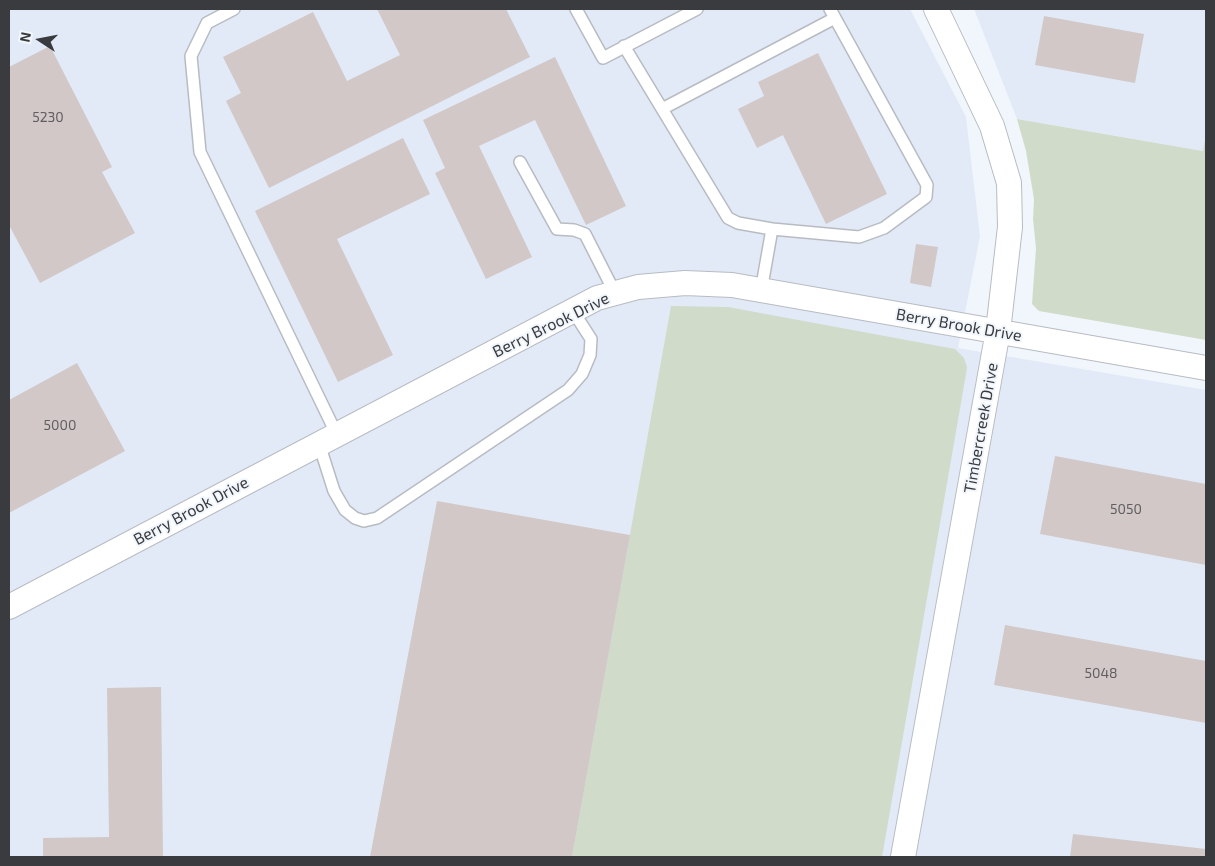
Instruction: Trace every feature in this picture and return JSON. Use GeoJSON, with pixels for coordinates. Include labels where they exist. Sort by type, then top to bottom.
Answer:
{"type":"FeatureCollection","features":[{"type":"Feature","properties":{"kind":"street","name":"Timbercreek Drive"},"geometry":{"type":"LineString","coordinates":[[903,857],[998,332],[1010,227],[1009,183],[992,126],[936,9]]}},
{"type":"Feature","properties":{"kind":"street","name":"Berry Brook Drive"},"geometry":{"type":"LineString","coordinates":[[9,607],[597,298],[638,287],[686,284],[732,285],[1206,368]]}},
{"type":"Feature","properties":{"kind":"lane"},"geometry":{"type":"LineString","coordinates":[[234,9],[207,23],[191,56],[200,152],[328,439],[334,491],[345,510],[355,518],[364,521],[377,518],[568,390],[582,374],[590,355],[591,339],[573,311]]}},
{"type":"Feature","properties":{"kind":"lane"},"geometry":{"type":"LineString","coordinates":[[576,9],[602,58],[697,9]]}},
{"type":"Feature","properties":{"kind":"lane"},"geometry":{"type":"LineString","coordinates":[[624,46],[662,109],[728,218],[738,223],[772,228],[859,237],[884,228],[926,198],[927,184],[833,13],[662,109]]}},
{"type":"Feature","properties":{"kind":"lane"},"geometry":{"type":"LineString","coordinates":[[520,162],[557,229],[574,230],[586,234],[615,293]]}},
{"type":"Feature","properties":{"kind":"lane"},"geometry":{"type":"LineString","coordinates":[[761,290],[772,228]]}},
{"type":"Feature","properties":{"kind":"shaded area"},"geometry":{"type":"Polygon","coordinates":[[[9,9],[910,9],[966,117],[980,236],[958,348],[1206,390],[1206,857],[9,857],[9,9]]]}},
{"type":"Feature","properties":{"kind":"shaded area"},"geometry":{"type":"Polygon","coordinates":[[[974,9],[1206,9],[1206,340],[1203,151],[1017,119],[974,9]]]}},
{"type":"Feature","properties":{"kind":"green space"},"geometry":{"type":"Polygon","coordinates":[[[1017,119],[1203,151],[1206,135],[1206,340],[1039,311],[1032,304],[1036,248],[1033,219],[1034,199],[1026,151],[1017,119]]]}},
{"type":"Feature","properties":{"kind":"green space"},"geometry":{"type":"Polygon","coordinates":[[[671,306],[728,307],[955,349],[964,358],[967,367],[966,374],[882,857],[572,857],[671,306]]]}},
{"type":"Feature","properties":{"kind":"building"},"geometry":{"type":"Polygon","coordinates":[[[377,9],[506,9],[530,57],[269,188],[226,101],[241,93],[223,57],[313,12],[347,81],[400,55],[377,9]]]}},
{"type":"Feature","properties":{"kind":"building"},"geometry":{"type":"Polygon","coordinates":[[[1044,16],[1144,34],[1135,83],[1035,65],[1044,16]]]}},
{"type":"Feature","properties":{"kind":"building"},"geometry":{"type":"Polygon","coordinates":[[[50,46],[112,167],[102,172],[135,233],[40,283],[9,225],[9,67],[50,46]]]}},
{"type":"Feature","properties":{"kind":"building"},"geometry":{"type":"Polygon","coordinates":[[[818,53],[887,194],[826,224],[783,135],[757,148],[738,109],[764,96],[758,82],[818,53]]]}},
{"type":"Feature","properties":{"kind":"building"},"geometry":{"type":"Polygon","coordinates":[[[555,57],[626,206],[586,225],[535,120],[479,146],[532,257],[486,279],[435,173],[445,168],[423,120],[555,57]]]}},
{"type":"Feature","properties":{"kind":"building"},"geometry":{"type":"Polygon","coordinates":[[[403,138],[430,194],[337,239],[393,355],[338,382],[255,211],[403,138]]]}},
{"type":"Feature","properties":{"kind":"building"},"geometry":{"type":"Polygon","coordinates":[[[916,244],[938,247],[931,287],[910,283],[916,244]]]}},
{"type":"Feature","properties":{"kind":"building"},"geometry":{"type":"Polygon","coordinates":[[[77,363],[125,451],[9,513],[9,400],[77,363]]]}},
{"type":"Feature","properties":{"kind":"building"},"geometry":{"type":"Polygon","coordinates":[[[1055,456],[1206,484],[1206,565],[1040,534],[1055,456]]]}},
{"type":"Feature","properties":{"kind":"building"},"geometry":{"type":"Polygon","coordinates":[[[437,501],[630,535],[572,857],[370,857],[437,501]]]}},
{"type":"Feature","properties":{"kind":"building"},"geometry":{"type":"Polygon","coordinates":[[[1005,625],[1206,661],[1206,723],[994,685],[1005,625]]]}},
{"type":"Feature","properties":{"kind":"building"},"geometry":{"type":"Polygon","coordinates":[[[161,687],[163,857],[43,857],[43,838],[109,837],[107,688],[161,687]]]}},
{"type":"Feature","properties":{"kind":"building"},"geometry":{"type":"Polygon","coordinates":[[[1073,834],[1206,849],[1206,857],[1070,857],[1073,834]]]}}]}
